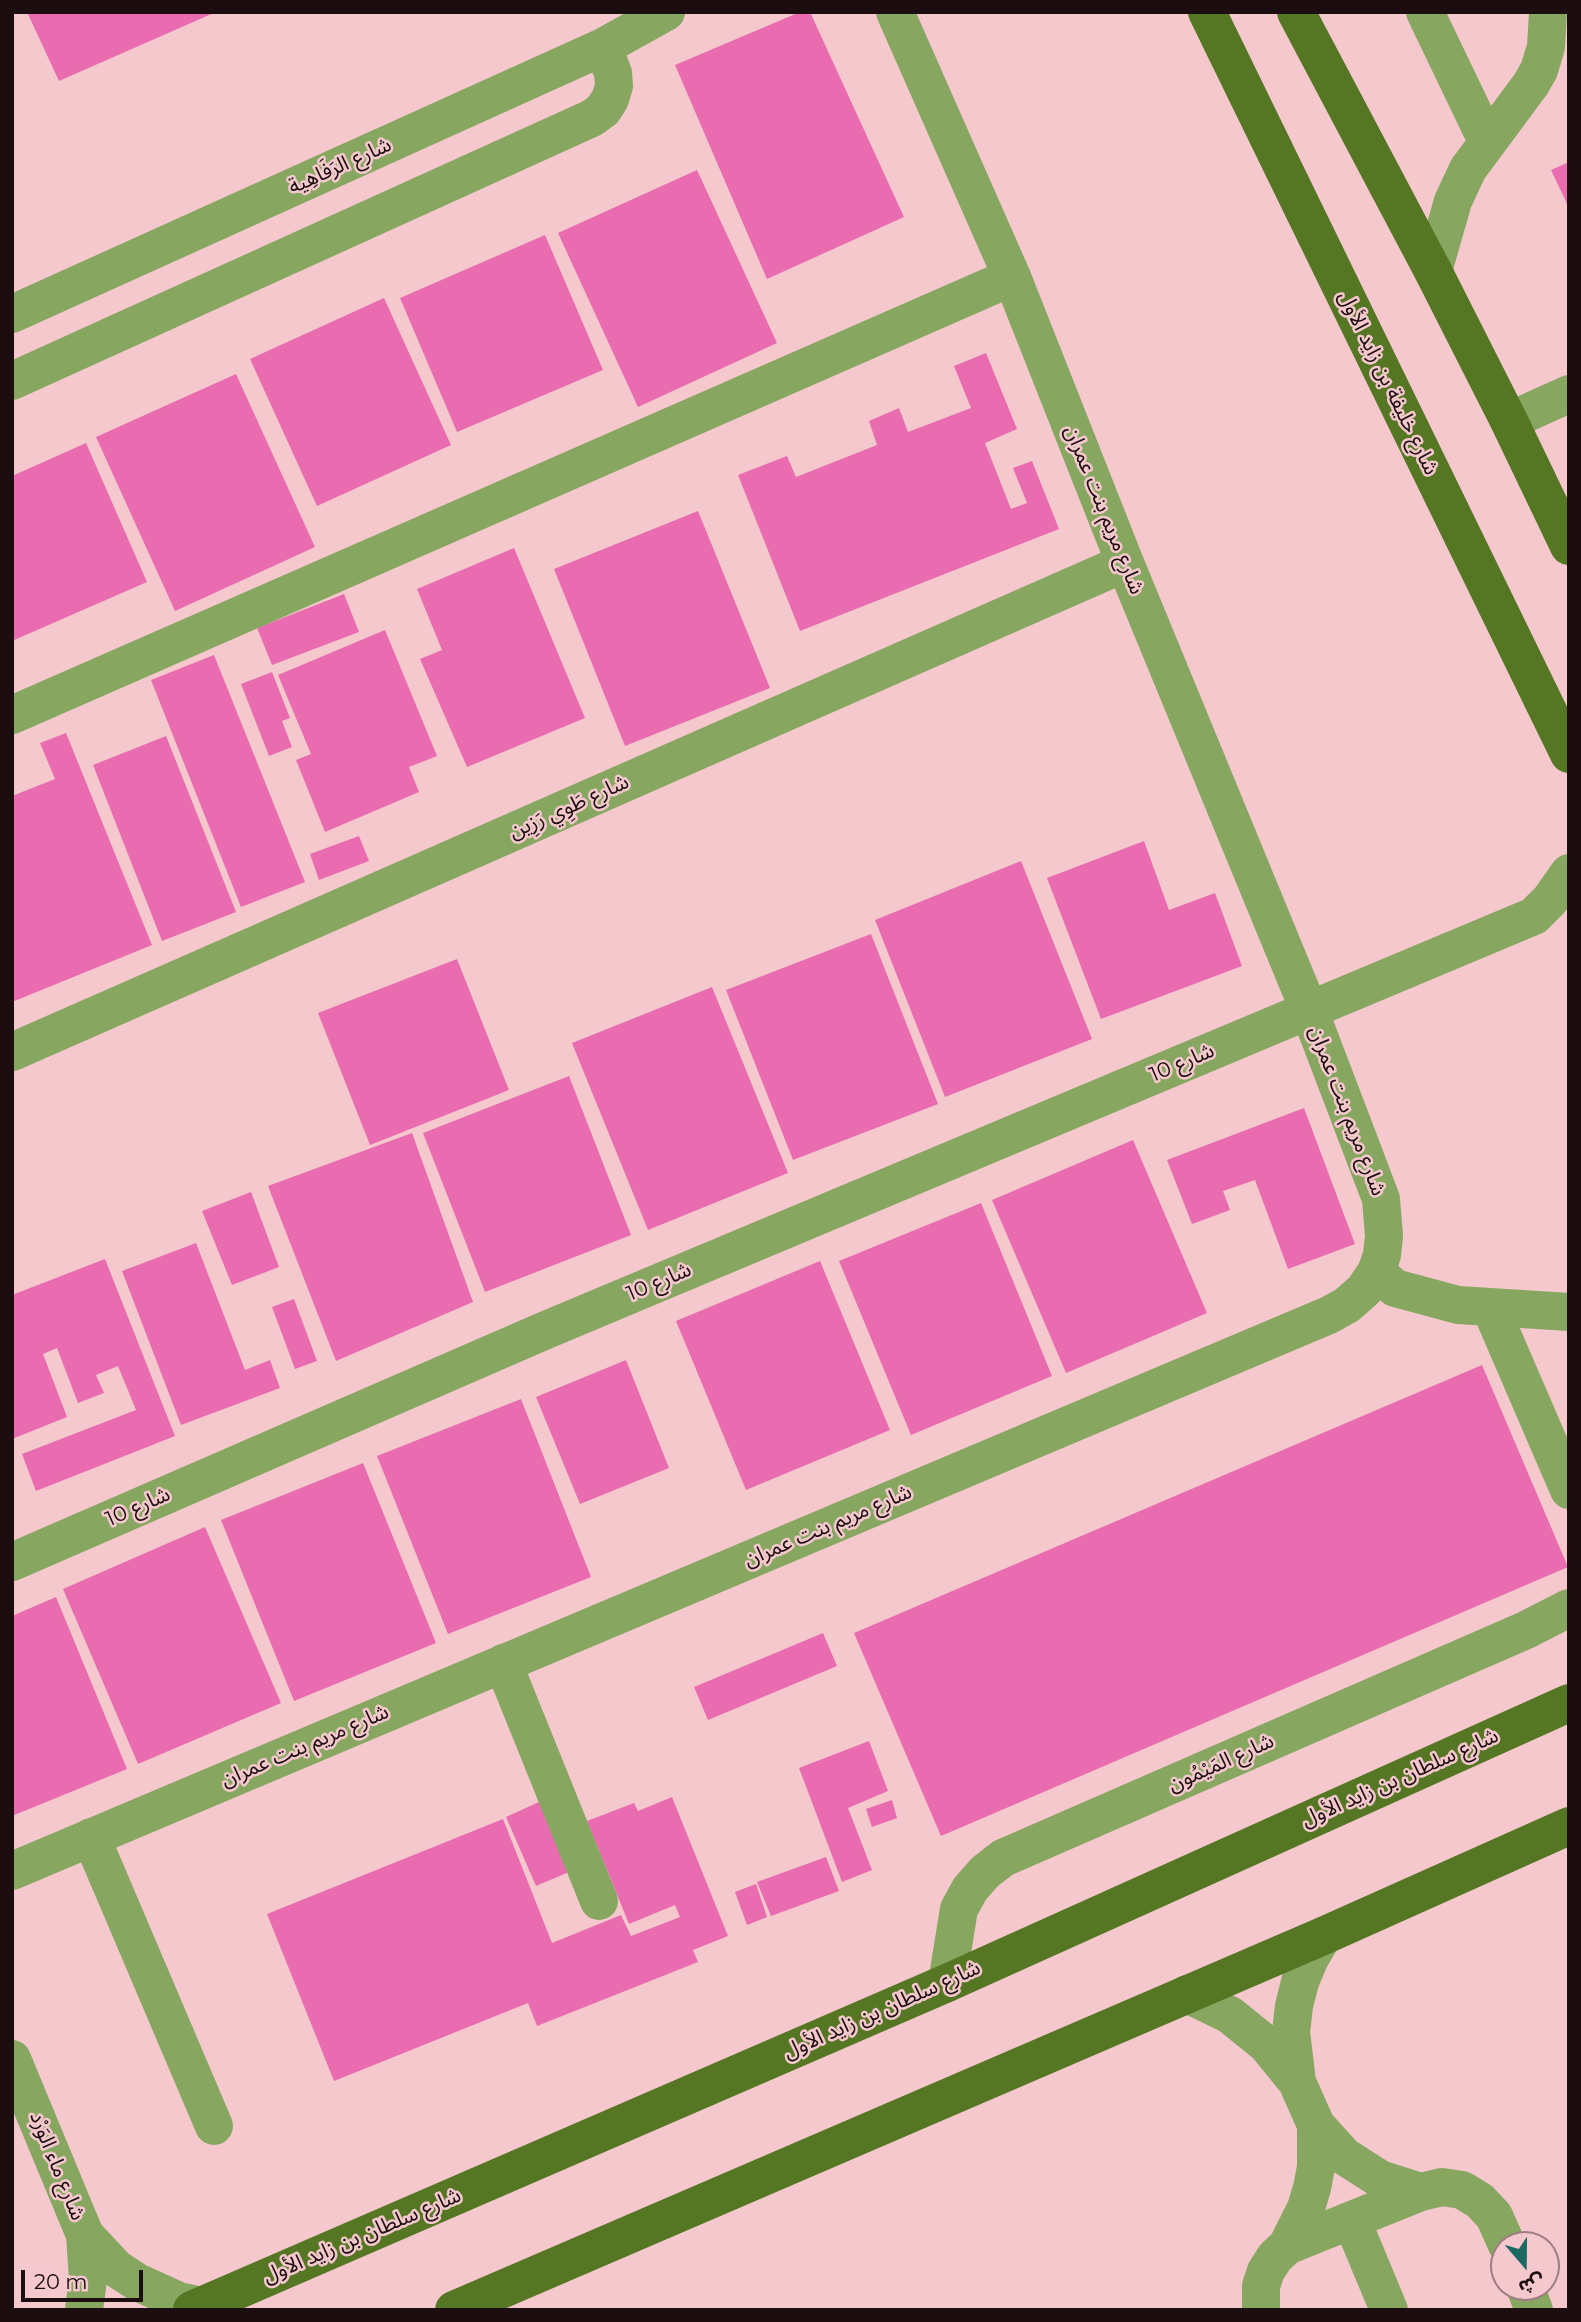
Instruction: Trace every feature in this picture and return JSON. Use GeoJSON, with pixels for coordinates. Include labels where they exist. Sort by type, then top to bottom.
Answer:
{"type":"FeatureCollection","features":[{"type":"Feature","properties":{"kind":"main road","name":"شارع خليفة بن زايد الأول"},"geometry":{"type":"LineString","coordinates":[[1207,12],[1569,754]]}},
{"type":"Feature","properties":{"kind":"main road"},"geometry":{"type":"LineString","coordinates":[[1296,12],[1433,271],[1569,545]]}},
{"type":"Feature","properties":{"kind":"main road","name":"شارع سلطان بن زايد الأول"},"geometry":{"type":"LineString","coordinates":[[197,2308],[947,1983],[1569,1703]]}},
{"type":"Feature","properties":{"kind":"main road"},"geometry":{"type":"LineString","coordinates":[[454,2310],[1323,1936],[1569,1826]]}},
{"type":"Feature","properties":{"kind":"street","name":"شارع الرَفَاهِية"},"geometry":{"type":"LineString","coordinates":[[12,314],[603,47],[666,12]]}},
{"type":"Feature","properties":{"kind":"street","name":"شارع مريم بنت عمران"},"geometry":{"type":"LineString","coordinates":[[12,1871],[1329,1315],[1347,1305],[1364,1290],[1376,1272],[1382,1255],[1384,1236],[1381,1199],[1309,1010],[1125,563],[1012,277],[895,12]]}},
{"type":"Feature","properties":{"kind":"street"},"geometry":{"type":"LineString","coordinates":[[1425,12],[1488,141]]}},
{"type":"Feature","properties":{"kind":"street"},"geometry":{"type":"LineString","coordinates":[[1433,271],[1454,201],[1468,169],[1531,84],[1554,71],[1546,47],[1548,12]]}},
{"type":"Feature","properties":{"kind":"street"},"geometry":{"type":"LineString","coordinates":[[1559,12],[1569,23]]}},
{"type":"Feature","properties":{"kind":"street"},"geometry":{"type":"LineString","coordinates":[[12,381],[592,118],[603,110],[614,86],[613,74],[603,47]]}},
{"type":"Feature","properties":{"kind":"street"},"geometry":{"type":"LineString","coordinates":[[12,715],[1012,277]]}},
{"type":"Feature","properties":{"kind":"street"},"geometry":{"type":"LineString","coordinates":[[1509,421],[1569,394]]}},
{"type":"Feature","properties":{"kind":"street","name":"شارع طَوِي رَزِين"},"geometry":{"type":"LineString","coordinates":[[12,1052],[1125,563]]}},
{"type":"Feature","properties":{"kind":"street","name":"شارع مريم بنت عمران"},"geometry":{"type":"LineString","coordinates":[[1309,1010],[1551,917],[1550,900],[1569,873]]}},
{"type":"Feature","properties":{"kind":"street","name":"شارع 10"},"geometry":{"type":"LineString","coordinates":[[12,1562],[533,1335],[1309,1010]]}},
{"type":"Feature","properties":{"kind":"street"},"geometry":{"type":"LineString","coordinates":[[1376,1272],[1395,1288],[1458,1305],[1569,1312]]}},
{"type":"Feature","properties":{"kind":"street"},"geometry":{"type":"LineString","coordinates":[[1491,1309],[1569,1490]]}},
{"type":"Feature","properties":{"kind":"street","name":"شارع المَيْمُون"},"geometry":{"type":"LineString","coordinates":[[947,1983],[959,1909],[970,1889],[985,1872],[1003,1858],[1526,1630],[1569,1608]]}},
{"type":"Feature","properties":{"kind":"street"},"geometry":{"type":"LineString","coordinates":[[503,1663],[598,1901]]}},
{"type":"Feature","properties":{"kind":"street"},"geometry":{"type":"LineString","coordinates":[[91,1837],[214,2126]]}},
{"type":"Feature","properties":{"kind":"street"},"geometry":{"type":"LineString","coordinates":[[1297,2082],[1291,2032],[1294,2006],[1300,1982],[1323,1936]]}},
{"type":"Feature","properties":{"kind":"street"},"geometry":{"type":"LineString","coordinates":[[1187,1994],[1230,2015],[1250,2029],[1275,2054],[1297,2082],[1316,2125],[1336,2149],[1361,2169],[1380,2179],[1421,2192]]}},
{"type":"Feature","properties":{"kind":"street","name":"شارع ماء الوَرْد"},"geometry":{"type":"LineString","coordinates":[[12,2059],[85,2235],[88,2279],[84,2310]]}},
{"type":"Feature","properties":{"kind":"street"},"geometry":{"type":"LineString","coordinates":[[1261,2310],[1261,2286],[1266,2271],[1275,2257],[1287,2246],[1302,2218],[1312,2188],[1316,2168],[1316,2125]]}},
{"type":"Feature","properties":{"kind":"street"},"geometry":{"type":"LineString","coordinates":[[1287,2246],[1421,2192],[1442,2187],[1462,2190],[1480,2200],[1494,2216],[1501,2231]]}},
{"type":"Feature","properties":{"kind":"street"},"geometry":{"type":"LineString","coordinates":[[1352,2221],[1390,2310]]}},
{"type":"Feature","properties":{"kind":"street","name":"شارع ماء الوَرْد"},"geometry":{"type":"LineString","coordinates":[[85,2235],[117,2269],[136,2282],[197,2308]]}},
{"type":"Feature","properties":{"kind":"building"},"geometry":{"type":"Polygon","coordinates":[[[27,12],[216,12],[59,81],[27,12]]]}},
{"type":"Feature","properties":{"kind":"building"},"geometry":{"type":"Polygon","coordinates":[[[800,12],[810,12],[904,217],[767,279],[675,65],[800,12]]]}},
{"type":"Feature","properties":{"kind":"building"},"geometry":{"type":"Polygon","coordinates":[[[1569,162],[1569,208],[1551,170],[1569,162]]]}},
{"type":"Feature","properties":{"kind":"building"},"geometry":{"type":"Polygon","coordinates":[[[697,170],[777,343],[638,407],[558,233],[697,170]]]}},
{"type":"Feature","properties":{"kind":"building"},"geometry":{"type":"Polygon","coordinates":[[[545,235],[603,370],[457,432],[400,298],[545,235]]]}},
{"type":"Feature","properties":{"kind":"building"},"geometry":{"type":"Polygon","coordinates":[[[384,298],[451,445],[317,506],[250,359],[384,298]]]}},
{"type":"Feature","properties":{"kind":"building"},"geometry":{"type":"Polygon","coordinates":[[[986,353],[1017,429],[985,443],[1011,509],[1027,503],[1013,468],[1032,461],[1059,529],[800,631],[738,475],[787,456],[796,477],[877,445],[869,421],[899,408],[908,432],[971,408],[954,366],[986,353]]]}},
{"type":"Feature","properties":{"kind":"building"},"geometry":{"type":"Polygon","coordinates":[[[236,374],[315,547],[175,611],[96,437],[236,374]]]}},
{"type":"Feature","properties":{"kind":"building"},"geometry":{"type":"Polygon","coordinates":[[[86,443],[147,582],[12,641],[12,476],[86,443]]]}},
{"type":"Feature","properties":{"kind":"building"},"geometry":{"type":"Polygon","coordinates":[[[698,511],[770,688],[625,746],[554,569],[698,511]]]}},
{"type":"Feature","properties":{"kind":"building"},"geometry":{"type":"Polygon","coordinates":[[[514,548],[585,718],[467,767],[420,659],[442,650],[417,589],[514,548]]]}},
{"type":"Feature","properties":{"kind":"building"},"geometry":{"type":"Polygon","coordinates":[[[344,594],[359,632],[272,665],[257,628],[344,594]]]}},
{"type":"Feature","properties":{"kind":"building"},"geometry":{"type":"Polygon","coordinates":[[[385,630],[437,756],[409,767],[419,792],[325,832],[296,760],[311,754],[278,675],[385,630]]]}},
{"type":"Feature","properties":{"kind":"building"},"geometry":{"type":"Polygon","coordinates":[[[214,655],[305,882],[241,907],[151,680],[214,655]]]}},
{"type":"Feature","properties":{"kind":"building"},"geometry":{"type":"Polygon","coordinates":[[[272,672],[290,718],[282,721],[292,747],[269,756],[241,684],[272,672]]]}},
{"type":"Feature","properties":{"kind":"building"},"geometry":{"type":"Polygon","coordinates":[[[66,733],[152,945],[12,1002],[12,796],[55,779],[40,743],[66,733]]]}},
{"type":"Feature","properties":{"kind":"building"},"geometry":{"type":"Polygon","coordinates":[[[166,736],[236,912],[162,941],[93,765],[166,736]]]}},
{"type":"Feature","properties":{"kind":"building"},"geometry":{"type":"Polygon","coordinates":[[[359,836],[369,861],[319,880],[310,854],[359,836]]]}},
{"type":"Feature","properties":{"kind":"building"},"geometry":{"type":"Polygon","coordinates":[[[1144,841],[1169,910],[1215,893],[1242,966],[1101,1019],[1047,878],[1144,841]]]}},
{"type":"Feature","properties":{"kind":"building"},"geometry":{"type":"Polygon","coordinates":[[[1021,861],[1092,1039],[945,1097],[875,920],[1021,861]]]}},
{"type":"Feature","properties":{"kind":"building"},"geometry":{"type":"Polygon","coordinates":[[[871,934],[938,1104],[793,1160],[726,990],[871,934]]]}},
{"type":"Feature","properties":{"kind":"building"},"geometry":{"type":"Polygon","coordinates":[[[457,959],[509,1090],[370,1145],[318,1013],[457,959]]]}},
{"type":"Feature","properties":{"kind":"building"},"geometry":{"type":"Polygon","coordinates":[[[712,987],[788,1173],[648,1230],[572,1043],[712,987]]]}},
{"type":"Feature","properties":{"kind":"building"},"geometry":{"type":"Polygon","coordinates":[[[569,1076],[631,1235],[485,1292],[423,1133],[569,1076]]]}},
{"type":"Feature","properties":{"kind":"building"},"geometry":{"type":"Polygon","coordinates":[[[1304,1108],[1355,1244],[1288,1269],[1255,1180],[1223,1191],[1230,1210],[1192,1224],[1167,1160],[1304,1108]]]}},
{"type":"Feature","properties":{"kind":"building"},"geometry":{"type":"Polygon","coordinates":[[[412,1133],[473,1302],[336,1361],[268,1186],[412,1133]]]}},
{"type":"Feature","properties":{"kind":"building"},"geometry":{"type":"Polygon","coordinates":[[[1133,1140],[1207,1313],[1066,1373],[992,1200],[1133,1140]]]}},
{"type":"Feature","properties":{"kind":"building"},"geometry":{"type":"Polygon","coordinates":[[[251,1192],[279,1267],[232,1285],[202,1211],[251,1192]]]}},
{"type":"Feature","properties":{"kind":"building"},"geometry":{"type":"Polygon","coordinates":[[[981,1203],[1052,1376],[911,1435],[839,1261],[981,1203]]]}},
{"type":"Feature","properties":{"kind":"building"},"geometry":{"type":"Polygon","coordinates":[[[196,1243],[245,1370],[270,1360],[280,1388],[181,1425],[122,1271],[196,1243]]]}},
{"type":"Feature","properties":{"kind":"building"},"geometry":{"type":"Polygon","coordinates":[[[105,1259],[175,1436],[36,1491],[22,1454],[136,1410],[118,1366],[96,1375],[104,1393],[78,1403],[57,1348],[43,1354],[67,1417],[12,1439],[12,1295],[105,1259]]]}},
{"type":"Feature","properties":{"kind":"building"},"geometry":{"type":"Polygon","coordinates":[[[820,1261],[890,1430],[746,1490],[676,1321],[820,1261]]]}},
{"type":"Feature","properties":{"kind":"building"},"geometry":{"type":"Polygon","coordinates":[[[294,1299],[317,1361],[295,1369],[272,1307],[294,1299]]]}},
{"type":"Feature","properties":{"kind":"building"},"geometry":{"type":"Polygon","coordinates":[[[626,1360],[669,1468],[580,1504],[536,1397],[626,1360]]]}},
{"type":"Feature","properties":{"kind":"building"},"geometry":{"type":"Polygon","coordinates":[[[1482,1365],[1568,1567],[941,1836],[854,1633],[1482,1365]]]}},
{"type":"Feature","properties":{"kind":"building"},"geometry":{"type":"Polygon","coordinates":[[[521,1399],[591,1577],[448,1634],[377,1456],[521,1399]]]}},
{"type":"Feature","properties":{"kind":"building"},"geometry":{"type":"Polygon","coordinates":[[[363,1463],[436,1643],[294,1701],[221,1520],[363,1463]]]}},
{"type":"Feature","properties":{"kind":"building"},"geometry":{"type":"Polygon","coordinates":[[[205,1527],[281,1703],[138,1764],[63,1589],[205,1527]]]}},
{"type":"Feature","properties":{"kind":"building"},"geometry":{"type":"Polygon","coordinates":[[[56,1597],[127,1769],[12,1816],[12,1616],[56,1597]]]}},
{"type":"Feature","properties":{"kind":"building"},"geometry":{"type":"Polygon","coordinates":[[[823,1633],[837,1666],[708,1720],[694,1687],[823,1633]]]}},
{"type":"Feature","properties":{"kind":"building"},"geometry":{"type":"Polygon","coordinates":[[[869,1741],[888,1791],[848,1808],[872,1870],[842,1882],[799,1768],[869,1741]]]}},
{"type":"Feature","properties":{"kind":"building"},"geometry":{"type":"Polygon","coordinates":[[[672,1797],[728,1936],[693,1950],[698,1962],[537,2026],[528,2003],[334,2081],[267,1914],[503,1819],[552,1943],[621,1915],[631,1936],[680,1917],[675,1905],[629,1924],[587,1821],[634,1803],[638,1811],[672,1797]]]}},
{"type":"Feature","properties":{"kind":"building"},"geometry":{"type":"Polygon","coordinates":[[[892,1800],[897,1818],[872,1827],[866,1809],[892,1800]]]}},
{"type":"Feature","properties":{"kind":"building"},"geometry":{"type":"Polygon","coordinates":[[[539,1802],[569,1872],[536,1886],[506,1817],[539,1802]]]}},
{"type":"Feature","properties":{"kind":"building"},"geometry":{"type":"Polygon","coordinates":[[[826,1857],[839,1891],[771,1916],[757,1882],[826,1857]]]}},
{"type":"Feature","properties":{"kind":"building"},"geometry":{"type":"Polygon","coordinates":[[[756,1884],[767,1917],[747,1925],[735,1892],[756,1884]]]}}]}
